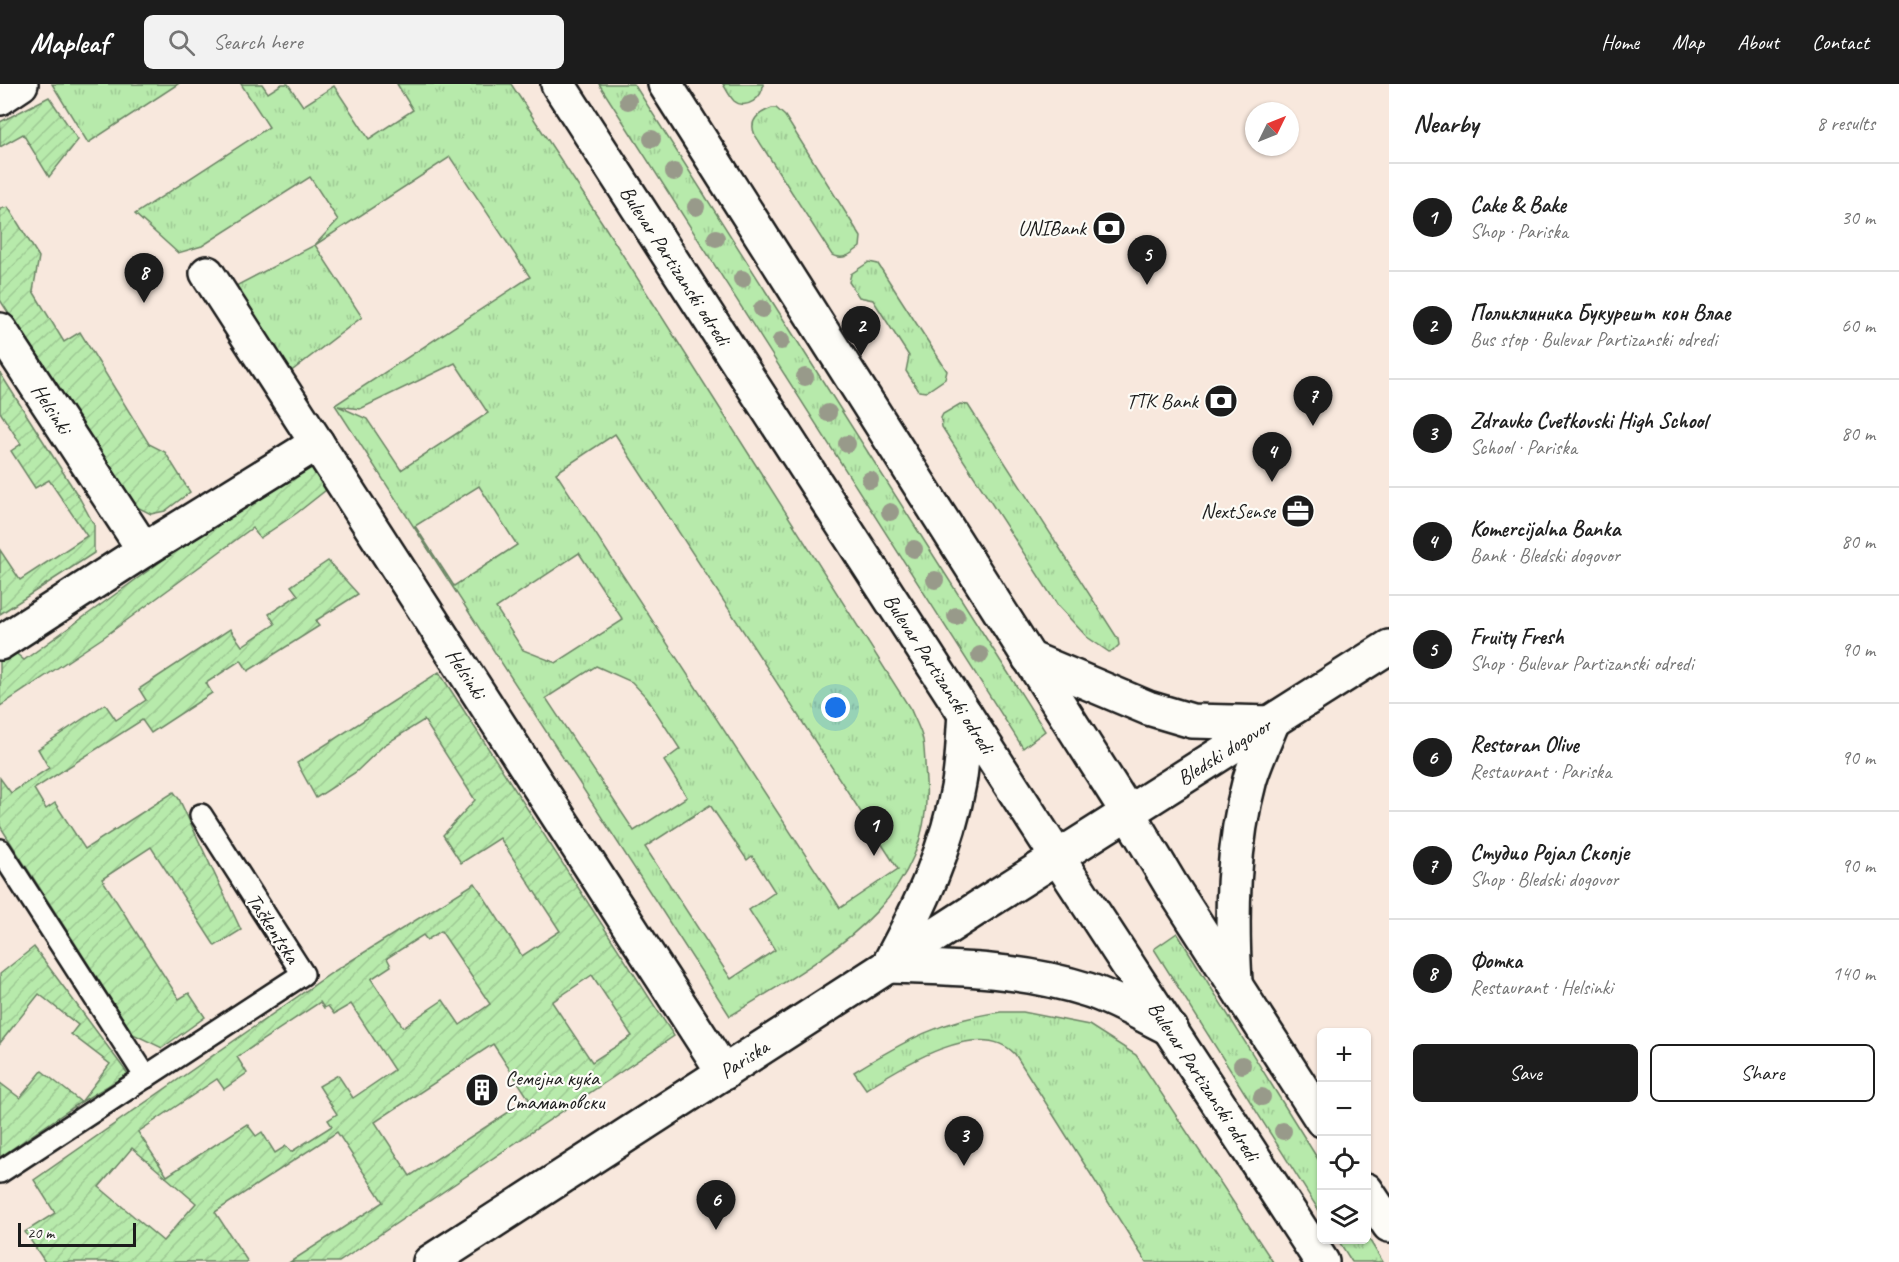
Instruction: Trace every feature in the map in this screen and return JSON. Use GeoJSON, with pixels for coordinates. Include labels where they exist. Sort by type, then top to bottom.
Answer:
{"type":"FeatureCollection","features":[{"type":"Feature","properties":{"kind":"street","name":"Bulevar Partizanski odredi"},"geometry":{"type":"LineString","coordinates":[[558,84],[1322,1262]]}},
{"type":"Feature","properties":{"kind":"street"},"geometry":{"type":"LineString","coordinates":[[665,84],[1317,1112]]}},
{"type":"Feature","properties":{"kind":"street","name":"Helsinki"},"geometry":{"type":"LineString","coordinates":[[207,273],[724,1073]]}},
{"type":"Feature","properties":{"kind":"street","name":"Helsinki"},"geometry":{"type":"LineString","coordinates":[[0,330],[144,549]]}},
{"type":"Feature","properties":{"kind":"street"},"geometry":{"type":"LineString","coordinates":[[0,643],[144,549],[317,443]]}},
{"type":"Feature","properties":{"kind":"street","name":"Bledski dogovor"},"geometry":{"type":"LineString","coordinates":[[1058,858],[1389,647]]}},
{"type":"Feature","properties":{"kind":"street"},"geometry":{"type":"LineString","coordinates":[[1029,658],[1148,708],[1192,721],[1272,723],[1250,779],[1237,840],[1232,929],[1235,984]]}},
{"type":"Feature","properties":{"kind":"street"},"geometry":{"type":"LineString","coordinates":[[965,714],[960,783],[946,839],[919,908],[888,966],[962,969],[1037,976],[1090,991],[1171,1029]]}},
{"type":"Feature","properties":{"kind":"street","name":"Pariska"},"geometry":{"type":"LineString","coordinates":[[430,1262],[1058,858]]}},
{"type":"Feature","properties":{"kind":"street"},"geometry":{"type":"LineString","coordinates":[[1371,1198],[1389,1225]]}},
{"type":"Feature","properties":{"kind":"lane","name":"Taškentska"},"geometry":{"type":"LineString","coordinates":[[0,1172],[303,974],[201,815]]}},
{"type":"Feature","properties":{"kind":"lane"},"geometry":{"type":"LineString","coordinates":[[0,850],[146,1077]]}},
{"type":"Feature","properties":{"kind":"green space"},"geometry":{"type":"Polygon","coordinates":[[[52,84],[178,84],[88,143],[52,84]]]}},
{"type":"Feature","properties":{"kind":"green space"},"geometry":{"type":"Polygon","coordinates":[[[241,84],[262,84],[268,93],[282,84],[288,84],[303,106],[334,86],[369,139],[413,110],[397,84],[511,84],[605,227],[911,710],[923,740],[926,781],[924,824],[911,862],[891,895],[864,924],[799,973],[730,1016],[335,405],[530,277],[450,157],[315,245],[338,220],[310,177],[202,246],[178,253],[135,214],[269,127],[241,84]],[[455,363],[360,409],[338,406],[367,419],[401,470],[488,413],[455,363]],[[615,434],[556,473],[840,908],[898,869],[615,434]],[[479,486],[415,526],[454,586],[517,545],[479,486]],[[579,553],[496,608],[523,650],[556,663],[623,620],[579,553]],[[596,666],[546,698],[634,831],[687,797],[664,761],[680,749],[647,698],[632,682],[596,666]],[[710,805],[645,847],[731,979],[775,950],[749,910],[775,892],[752,856],[747,860],[710,805]]]}},
{"type":"Feature","properties":{"kind":"green space"},"geometry":{"type":"Polygon","coordinates":[[[599,84],[634,84],[1045,731],[1023,748],[599,84]]]}},
{"type":"Feature","properties":{"kind":"green space"},"geometry":{"type":"Polygon","coordinates":[[[723,84],[763,84],[763,89],[753,101],[739,104],[734,101],[723,84]]]}},
{"type":"Feature","properties":{"kind":"green space"},"geometry":{"type":"Polygon","coordinates":[[[49,97],[78,140],[49,177],[23,134],[0,147],[0,122],[49,97]]]}},
{"type":"Feature","properties":{"kind":"green space"},"geometry":{"type":"Polygon","coordinates":[[[776,108],[785,116],[861,237],[860,247],[847,256],[832,255],[755,135],[754,121],[763,112],[776,108]]]}},
{"type":"Feature","properties":{"kind":"green space"},"geometry":{"type":"Polygon","coordinates":[[[8,207],[39,257],[33,291],[64,342],[80,332],[149,444],[165,452],[190,492],[165,511],[151,514],[133,505],[0,300],[0,209],[8,207]]]}},
{"type":"Feature","properties":{"kind":"green space"},"geometry":{"type":"Polygon","coordinates":[[[315,245],[362,317],[277,382],[230,289],[315,245]]]}},
{"type":"Feature","properties":{"kind":"green space"},"geometry":{"type":"Polygon","coordinates":[[[869,262],[878,264],[947,371],[945,379],[926,392],[919,391],[906,371],[909,356],[873,300],[859,297],[849,282],[851,274],[869,262]]]}},
{"type":"Feature","properties":{"kind":"green space"},"geometry":{"type":"Polygon","coordinates":[[[0,373],[94,525],[94,553],[0,614],[0,550],[20,580],[87,536],[49,480],[35,488],[11,451],[21,444],[0,412],[0,373]]]}},
{"type":"Feature","properties":{"kind":"green space"},"geometry":{"type":"Polygon","coordinates":[[[960,404],[968,405],[1118,639],[1119,645],[1113,651],[1109,652],[1087,637],[1058,606],[942,427],[943,414],[960,404]]]}},
{"type":"Feature","properties":{"kind":"green space"},"geometry":{"type":"Polygon","coordinates":[[[309,462],[326,490],[297,513],[260,538],[252,528],[104,637],[0,706],[0,658],[12,650],[24,660],[217,521],[309,462]]]}},
{"type":"Feature","properties":{"kind":"green space"},"geometry":{"type":"Polygon","coordinates":[[[328,561],[358,594],[315,621],[319,626],[248,671],[241,660],[206,683],[212,693],[151,733],[142,720],[34,789],[46,809],[55,803],[85,849],[174,792],[179,799],[241,930],[215,946],[151,847],[102,879],[179,999],[189,993],[205,1017],[162,1048],[133,1034],[0,826],[0,778],[11,793],[49,768],[38,749],[105,704],[116,720],[146,700],[139,689],[230,629],[242,646],[275,624],[269,614],[298,595],[291,586],[328,561]]]}},
{"type":"Feature","properties":{"kind":"green space"},"geometry":{"type":"Polygon","coordinates":[[[439,672],[674,1036],[339,1262],[290,1262],[383,1202],[337,1132],[215,1212],[248,1262],[45,1262],[25,1232],[55,1213],[34,1180],[333,972],[475,883],[522,956],[560,931],[500,838],[461,863],[443,835],[475,800],[424,720],[384,745],[356,772],[316,798],[297,763],[439,672]],[[441,931],[427,940],[423,935],[387,958],[391,966],[371,979],[403,1027],[443,1000],[460,1025],[490,1004],[441,931]],[[592,975],[552,1002],[592,1062],[632,1036],[592,975]],[[320,1002],[237,1057],[247,1073],[224,1089],[217,1079],[138,1132],[167,1176],[247,1124],[256,1136],[262,1132],[275,1153],[286,1146],[291,1152],[332,1126],[328,1120],[337,1114],[319,1086],[338,1075],[353,1098],[394,1070],[351,1004],[334,1014],[328,1006],[324,1008],[320,1002]],[[493,1044],[375,1122],[410,1176],[529,1099],[493,1044]],[[132,1148],[99,1187],[163,1241],[196,1203],[132,1148]]]}},
{"type":"Feature","properties":{"kind":"green space"},"geometry":{"type":"Polygon","coordinates":[[[1177,933],[1317,1158],[1317,1208],[1154,949],[1177,933]]]}},
{"type":"Feature","properties":{"kind":"green space"},"geometry":{"type":"Polygon","coordinates":[[[34,947],[128,1074],[81,1102],[110,1064],[71,1034],[78,1025],[39,994],[0,1043],[0,974],[34,947]]]}},
{"type":"Feature","properties":{"kind":"green space"},"geometry":{"type":"Polygon","coordinates":[[[1001,1012],[1023,1012],[1089,1025],[1136,1055],[1273,1262],[1146,1262],[1015,1054],[1000,1044],[981,1040],[939,1049],[898,1069],[866,1089],[854,1072],[924,1033],[961,1020],[1001,1012]]]}},
{"type":"Feature","properties":{"kind":"green space"},"geometry":{"type":"Polygon","coordinates":[[[42,1071],[81,1102],[0,1157],[0,1083],[20,1098],[42,1071]]]}},
{"type":"Feature","properties":{"kind":"green space"},"geometry":{"type":"Polygon","coordinates":[[[1371,1242],[1383,1262],[1352,1262],[1341,1244],[1371,1242]]]}},
{"type":"Feature","properties":{"kind":"place","name":"UNIBank"},"geometry":{"type":"Point","coordinates":[1109,228]}},
{"type":"Feature","properties":{"kind":"place","name":"Fruity Fresh"},"geometry":{"type":"Point","coordinates":[1147,285]}},
{"type":"Feature","properties":{"kind":"place","name":"Фотка"},"geometry":{"type":"Point","coordinates":[144,303]}},
{"type":"Feature","properties":{"kind":"place","name":"Поликлиника Букурешт кон Влае"},"geometry":{"type":"Point","coordinates":[861,356]}},
{"type":"Feature","properties":{"kind":"place","name":"TTK Bank"},"geometry":{"type":"Point","coordinates":[1221,401]}},
{"type":"Feature","properties":{"kind":"place","name":"Студио Ројал Скопје"},"geometry":{"type":"Point","coordinates":[1313,426]}},
{"type":"Feature","properties":{"kind":"place","name":"Komercijalna Banka"},"geometry":{"type":"Point","coordinates":[1272,482]}},
{"type":"Feature","properties":{"kind":"place","name":"NextSense"},"geometry":{"type":"Point","coordinates":[1298,511]}},
{"type":"Feature","properties":{"kind":"place","name":"Cake & Bake"},"geometry":{"type":"Point","coordinates":[874,856]}},
{"type":"Feature","properties":{"kind":"place","name":"Семејна куќа Стаматовски"},"geometry":{"type":"Point","coordinates":[482,1090]}},
{"type":"Feature","properties":{"kind":"place","name":"Zdravko Cvetkovski High School"},"geometry":{"type":"Point","coordinates":[964,1166]}},
{"type":"Feature","properties":{"kind":"place","name":"Restoran Olive"},"geometry":{"type":"Point","coordinates":[716,1230]}}]}
